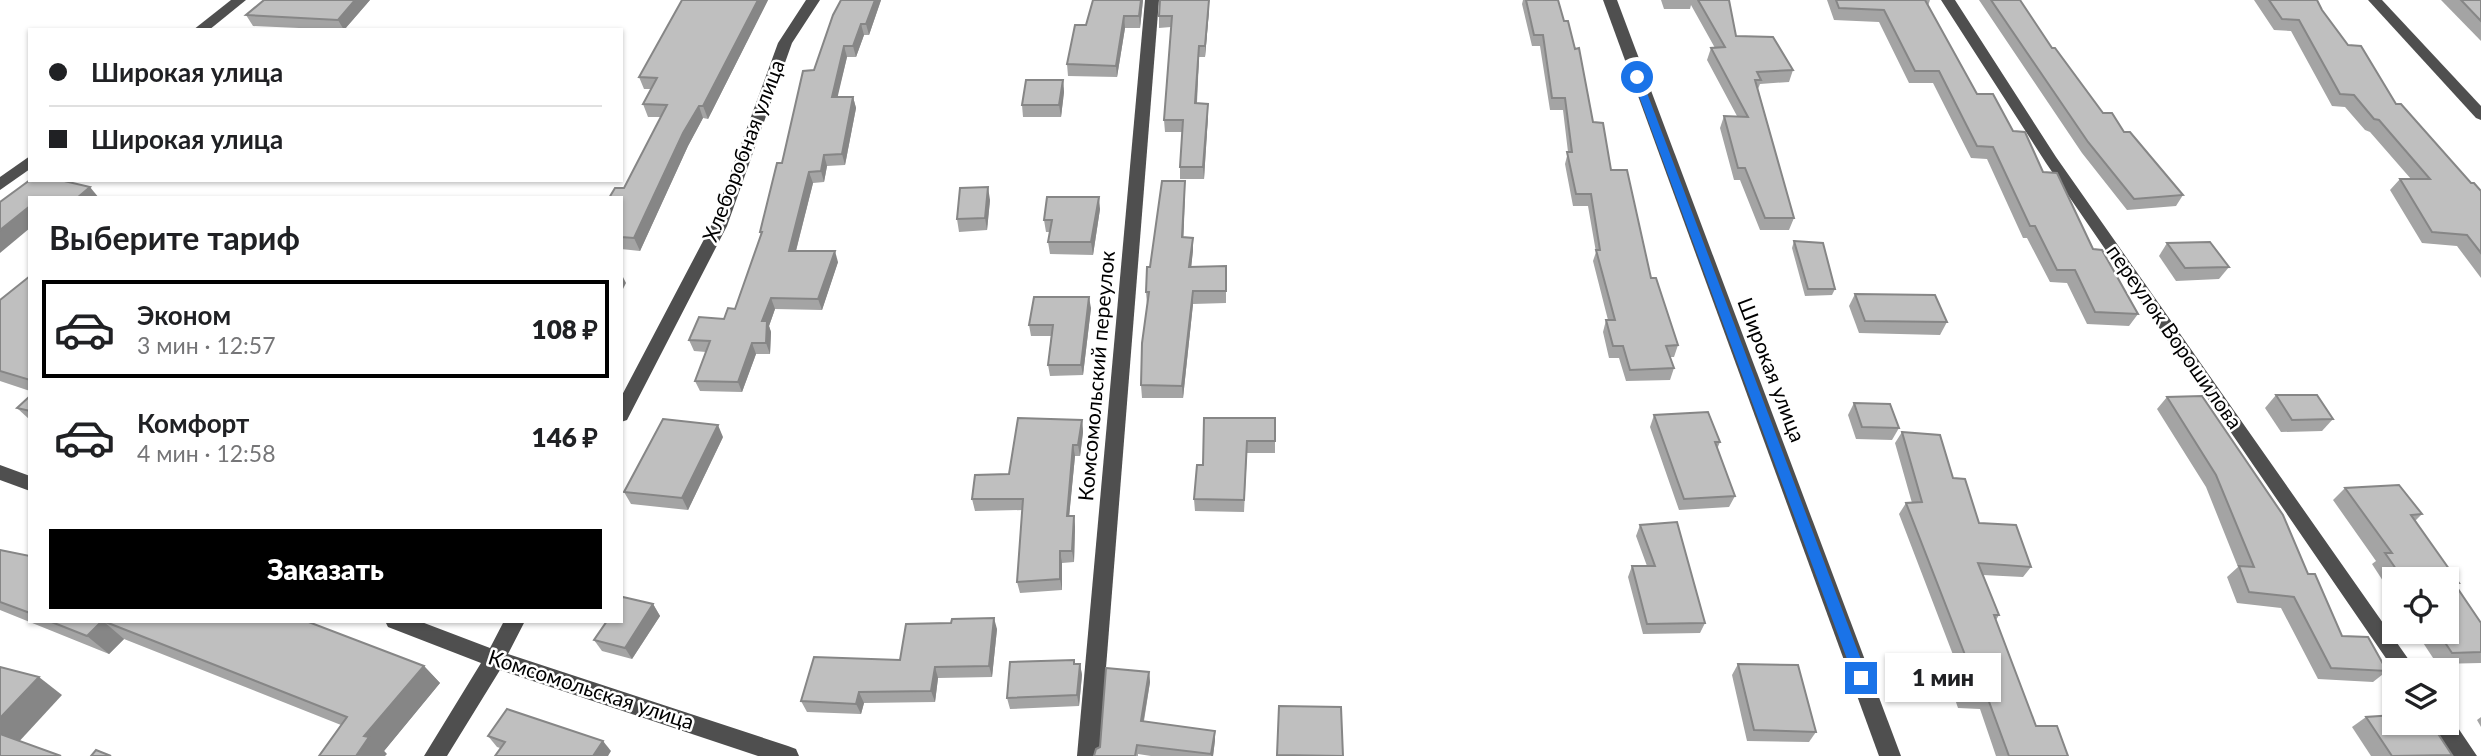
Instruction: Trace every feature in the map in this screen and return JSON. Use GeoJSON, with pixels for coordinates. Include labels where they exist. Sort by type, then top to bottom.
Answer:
{"type":"FeatureCollection","features":[{"type":"Feature","properties":{"kind":"street"},"geometry":{"type":"LineString","coordinates":[[203,28],[239,0]]}},
{"type":"Feature","properties":{"kind":"street","name":"Хлеборобная улица"},"geometry":{"type":"LineString","coordinates":[[623,411],[719,226],[785,43],[813,0]]}},
{"type":"Feature","properties":{"kind":"street","name":"Комсомольский переулок"},"geometry":{"type":"LineString","coordinates":[[1088,756],[1152,0]]}},
{"type":"Feature","properties":{"kind":"street","name":"Широкая улица"},"geometry":{"type":"LineString","coordinates":[[1610,0],[1891,756]]}},
{"type":"Feature","properties":{"kind":"street","name":"переулок Ворошилова"},"geometry":{"type":"LineString","coordinates":[[1948,0],[2051,160],[2398,658]]}},
{"type":"Feature","properties":{"kind":"street"},"geometry":{"type":"LineString","coordinates":[[2375,0],[2481,115]]}},
{"type":"Feature","properties":{"kind":"street"},"geometry":{"type":"LineString","coordinates":[[0,185],[28,164]]}},
{"type":"Feature","properties":{"kind":"street"},"geometry":{"type":"LineString","coordinates":[[0,472],[28,483]]}},
{"type":"Feature","properties":{"kind":"street","name":"Комсомольская улица"},"geometry":{"type":"LineString","coordinates":[[400,623],[495,659],[788,756]]}},
{"type":"Feature","properties":{"kind":"street"},"geometry":{"type":"LineString","coordinates":[[435,756],[514,623]]}},
{"type":"Feature","properties":{"kind":"street"},"geometry":{"type":"LineString","coordinates":[[2451,735],[2466,756]]}},
{"type":"Feature","properties":{"kind":"building"},"geometry":{"type":"Polygon","coordinates":[[[264,0],[355,0],[338,20],[246,15],[264,0]]]}},
{"type":"Feature","properties":{"kind":"building"},"geometry":{"type":"Polygon","coordinates":[[[682,0],[758,0],[703,106],[699,106],[683,133],[634,238],[623,237],[623,196],[610,196],[615,188],[624,188],[667,105],[643,104],[657,78],[639,77],[682,0]]]}},
{"type":"Feature","properties":{"kind":"building"},"geometry":{"type":"Polygon","coordinates":[[[841,0],[875,0],[866,24],[861,24],[853,46],[844,46],[832,97],[853,97],[842,154],[824,155],[821,171],[809,172],[789,251],[835,251],[818,299],[771,298],[762,321],[767,321],[766,343],[752,343],[738,382],[695,381],[710,341],[689,340],[699,317],[724,319],[728,308],[735,309],[762,232],[777,163],[782,163],[803,71],[814,70],[841,0]]]}},
{"type":"Feature","properties":{"kind":"building"},"geometry":{"type":"Polygon","coordinates":[[[1093,0],[1141,0],[1139,16],[1124,16],[1116,66],[1067,64],[1075,25],[1086,25],[1093,0]]]}},
{"type":"Feature","properties":{"kind":"building"},"geometry":{"type":"Polygon","coordinates":[[[1160,0],[1209,0],[1205,46],[1199,46],[1195,103],[1208,104],[1203,167],[1180,167],[1183,120],[1164,120],[1172,16],[1159,16],[1160,0]]]}},
{"type":"Feature","properties":{"kind":"building"},"geometry":{"type":"Polygon","coordinates":[[[1526,0],[1558,0],[1564,21],[1568,21],[1575,49],[1579,48],[1593,122],[1603,123],[1611,170],[1627,170],[1651,278],[1656,278],[1678,345],[1666,346],[1674,368],[1630,370],[1623,346],[1613,346],[1606,320],[1615,320],[1596,250],[1600,250],[1591,194],[1576,194],[1567,152],[1572,152],[1565,98],[1552,98],[1543,35],[1534,35],[1526,0]]]}},
{"type":"Feature","properties":{"kind":"building"},"geometry":{"type":"Polygon","coordinates":[[[1698,0],[1729,0],[1736,36],[1773,37],[1793,70],[1757,72],[1761,80],[1755,80],[1794,218],[1765,218],[1745,168],[1738,168],[1724,116],[1748,117],[1711,48],[1725,47],[1698,0]]]}},
{"type":"Feature","properties":{"kind":"building"},"geometry":{"type":"Polygon","coordinates":[[[1836,0],[1925,0],[1977,94],[1993,94],[2013,131],[2025,132],[2043,172],[2057,173],[2093,249],[2102,250],[2138,314],[2095,312],[2075,270],[2057,270],[2035,226],[2030,226],[1993,147],[1977,146],[1939,71],[1915,71],[1884,10],[1839,8],[1836,0]]]}},
{"type":"Feature","properties":{"kind":"building"},"geometry":{"type":"Polygon","coordinates":[[[1991,0],[2020,0],[2052,48],[2055,48],[2103,113],[2112,113],[2124,132],[2130,132],[2183,195],[2134,199],[2088,142],[1991,0]]]}},
{"type":"Feature","properties":{"kind":"building"},"geometry":{"type":"Polygon","coordinates":[[[2269,0],[2317,0],[2348,45],[2361,46],[2396,104],[2401,104],[2481,191],[2481,253],[2467,235],[2432,232],[2400,179],[2430,179],[2354,95],[2340,94],[2299,20],[2282,19],[2269,0]]]}},
{"type":"Feature","properties":{"kind":"building"},"geometry":{"type":"Polygon","coordinates":[[[2461,0],[2481,0],[2481,21],[2461,0]]]}},
{"type":"Feature","properties":{"kind":"building"},"geometry":{"type":"Polygon","coordinates":[[[1026,80],[1063,80],[1059,105],[1022,105],[1026,80]]]}},
{"type":"Feature","properties":{"kind":"building"},"geometry":{"type":"Polygon","coordinates":[[[28,181],[69,182],[90,187],[79,196],[28,196],[28,208],[0,230],[0,202],[28,181]]]}},
{"type":"Feature","properties":{"kind":"building"},"geometry":{"type":"Polygon","coordinates":[[[1162,181],[1185,181],[1182,237],[1193,238],[1189,267],[1226,266],[1226,291],[1193,291],[1182,386],[1141,385],[1142,343],[1149,292],[1146,292],[1147,267],[1150,267],[1162,181]]]}},
{"type":"Feature","properties":{"kind":"building"},"geometry":{"type":"Polygon","coordinates":[[[988,187],[985,218],[957,219],[960,188],[988,187]]]}},
{"type":"Feature","properties":{"kind":"building"},"geometry":{"type":"Polygon","coordinates":[[[1047,197],[1099,197],[1091,242],[1048,242],[1052,220],[1044,220],[1047,197]]]}},
{"type":"Feature","properties":{"kind":"building"},"geometry":{"type":"Polygon","coordinates":[[[1794,241],[1823,243],[1835,289],[1808,289],[1794,241]]]}},
{"type":"Feature","properties":{"kind":"building"},"geometry":{"type":"Polygon","coordinates":[[[2210,242],[2229,267],[2185,268],[2167,243],[2210,242]]]}},
{"type":"Feature","properties":{"kind":"building"},"geometry":{"type":"Polygon","coordinates":[[[28,278],[28,379],[0,371],[0,300],[28,278]]]}},
{"type":"Feature","properties":{"kind":"building"},"geometry":{"type":"Polygon","coordinates":[[[1855,294],[1935,295],[1947,322],[1865,321],[1855,294]]]}},
{"type":"Feature","properties":{"kind":"building"},"geometry":{"type":"Polygon","coordinates":[[[1034,297],[1089,297],[1081,365],[1048,365],[1053,325],[1029,325],[1034,297]]]}},
{"type":"Feature","properties":{"kind":"building"},"geometry":{"type":"Polygon","coordinates":[[[2276,395],[2317,395],[2333,419],[2292,420],[2276,395]]]}},
{"type":"Feature","properties":{"kind":"building"},"geometry":{"type":"Polygon","coordinates":[[[2202,396],[2283,515],[2308,574],[2315,574],[2342,636],[2368,637],[2382,662],[2382,671],[2331,668],[2294,597],[2249,592],[2239,566],[2254,567],[2216,475],[2167,397],[2202,396]]]}},
{"type":"Feature","properties":{"kind":"building"},"geometry":{"type":"Polygon","coordinates":[[[28,398],[28,411],[17,408],[28,398]]]}},
{"type":"Feature","properties":{"kind":"building"},"geometry":{"type":"Polygon","coordinates":[[[1854,403],[1890,404],[1899,428],[1862,427],[1854,403]]]}},
{"type":"Feature","properties":{"kind":"building"},"geometry":{"type":"Polygon","coordinates":[[[1708,412],[1720,442],[1715,442],[1735,496],[1684,499],[1654,415],[1708,412]]]}},
{"type":"Feature","properties":{"kind":"building"},"geometry":{"type":"Polygon","coordinates":[[[1018,418],[1082,420],[1078,445],[1073,445],[1067,516],[1074,516],[1072,551],[1060,551],[1060,579],[1017,582],[1023,499],[972,499],[975,475],[1009,474],[1018,418]]]}},
{"type":"Feature","properties":{"kind":"building"},"geometry":{"type":"Polygon","coordinates":[[[1204,418],[1275,418],[1275,441],[1247,441],[1244,500],[1194,499],[1197,465],[1203,465],[1204,418]]]}},
{"type":"Feature","properties":{"kind":"building"},"geometry":{"type":"Polygon","coordinates":[[[663,419],[718,425],[682,498],[624,492],[663,419]]]}},
{"type":"Feature","properties":{"kind":"building"},"geometry":{"type":"Polygon","coordinates":[[[1902,432],[1940,435],[1953,478],[1965,479],[1979,523],[2016,525],[2031,567],[1978,563],[1999,615],[1994,615],[2036,726],[2057,726],[2068,756],[2009,756],[1988,699],[1966,698],[1953,660],[1967,660],[1906,503],[1922,502],[1902,432]]]}},
{"type":"Feature","properties":{"kind":"building"},"geometry":{"type":"Polygon","coordinates":[[[2399,485],[2422,514],[2411,515],[2448,567],[2395,567],[2385,553],[2392,553],[2345,488],[2399,485]]]}},
{"type":"Feature","properties":{"kind":"building"},"geometry":{"type":"Polygon","coordinates":[[[1677,522],[1705,623],[1647,624],[1632,566],[1655,566],[1640,525],[1677,522]]]}},
{"type":"Feature","properties":{"kind":"building"},"geometry":{"type":"Polygon","coordinates":[[[0,550],[28,556],[28,612],[0,602],[0,550]]]}},
{"type":"Feature","properties":{"kind":"building"},"geometry":{"type":"Polygon","coordinates":[[[2459,590],[2481,623],[2481,652],[2452,653],[2446,644],[2459,644],[2459,590]]]}},
{"type":"Feature","properties":{"kind":"building"},"geometry":{"type":"Polygon","coordinates":[[[623,597],[653,604],[625,648],[594,640],[606,623],[623,623],[623,597]]]}},
{"type":"Feature","properties":{"kind":"building"},"geometry":{"type":"Polygon","coordinates":[[[994,618],[989,666],[935,667],[931,691],[859,692],[856,704],[801,701],[814,657],[900,660],[906,624],[994,618]]]}},
{"type":"Feature","properties":{"kind":"building"},"geometry":{"type":"Polygon","coordinates":[[[54,623],[100,623],[87,636],[54,623]]]}},
{"type":"Feature","properties":{"kind":"building"},"geometry":{"type":"Polygon","coordinates":[[[108,623],[311,623],[424,666],[364,736],[369,737],[356,756],[319,756],[347,717],[108,623]]]}},
{"type":"Feature","properties":{"kind":"building"},"geometry":{"type":"Polygon","coordinates":[[[1074,660],[1074,664],[1080,664],[1077,695],[1007,698],[1010,662],[1074,660]]]}},
{"type":"Feature","properties":{"kind":"building"},"geometry":{"type":"Polygon","coordinates":[[[1738,664],[1798,665],[1816,732],[1754,730],[1738,664]]]}},
{"type":"Feature","properties":{"kind":"building"},"geometry":{"type":"Polygon","coordinates":[[[0,667],[39,677],[0,718],[0,667]]]}},
{"type":"Feature","properties":{"kind":"building"},"geometry":{"type":"Polygon","coordinates":[[[1106,668],[1149,672],[1141,721],[1215,731],[1211,754],[1137,745],[1135,756],[1094,756],[1096,749],[1100,747],[1106,668]]]}},
{"type":"Feature","properties":{"kind":"building"},"geometry":{"type":"Polygon","coordinates":[[[1279,706],[1341,707],[1343,756],[1277,755],[1279,706]]]}},
{"type":"Feature","properties":{"kind":"building"},"geometry":{"type":"Polygon","coordinates":[[[507,709],[603,741],[593,756],[495,756],[505,742],[488,736],[507,709]]]}},
{"type":"Feature","properties":{"kind":"building"},"geometry":{"type":"Polygon","coordinates":[[[2382,716],[2382,735],[2439,735],[2452,755],[2392,756],[2366,717],[2382,716]]]}},
{"type":"Feature","properties":{"kind":"building"},"geometry":{"type":"Polygon","coordinates":[[[0,734],[61,756],[0,756],[0,734]]]}},
{"type":"Feature","properties":{"kind":"building"},"geometry":{"type":"Polygon","coordinates":[[[96,750],[111,756],[91,756],[96,750]]]}},
{"type":"Feature","properties":{"kind":"route"},"geometry":{"type":"LineString","coordinates":[[1637,77],[1861,678]]}}]}
